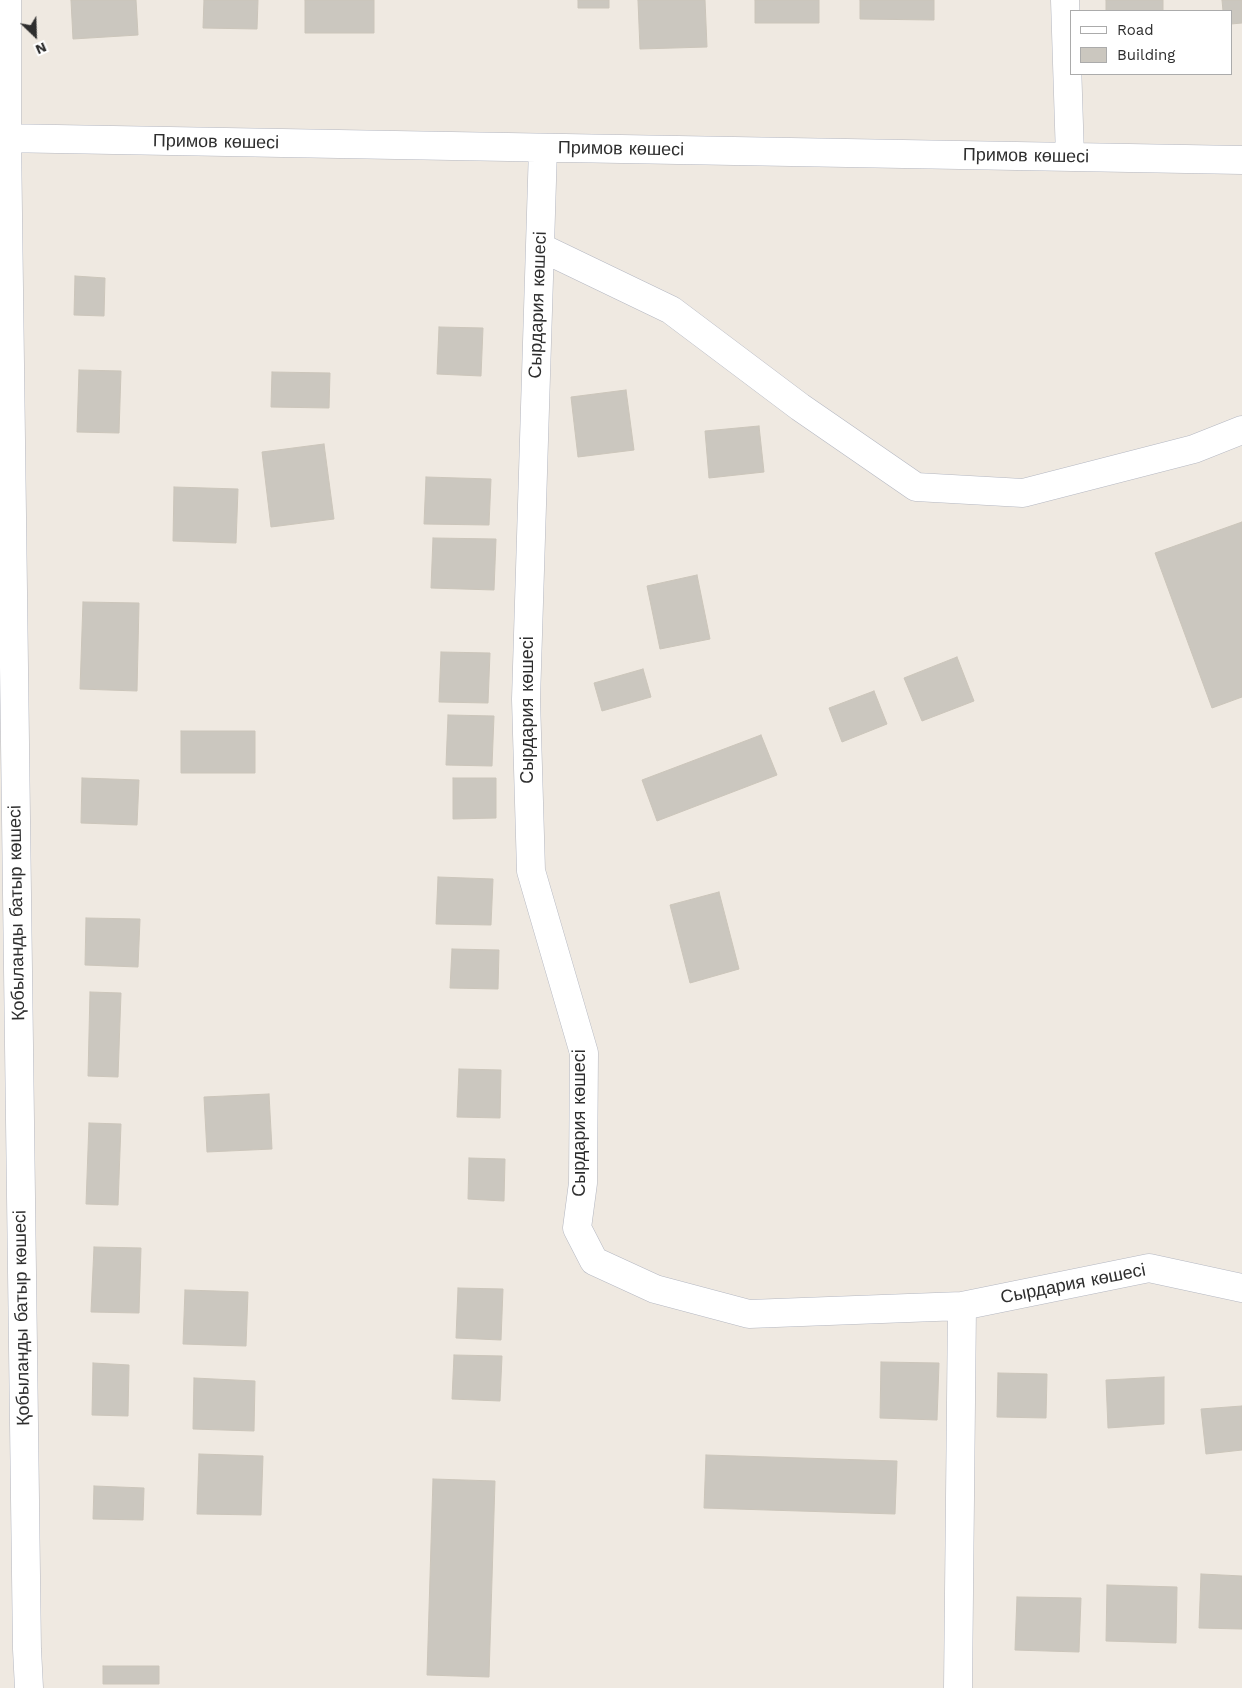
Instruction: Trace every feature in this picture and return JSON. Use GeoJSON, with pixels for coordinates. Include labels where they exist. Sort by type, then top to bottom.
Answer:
{"type":"FeatureCollection","features":[{"type":"Feature","properties":{"kind":"street","name":"Қобыланды батыр көшесі"},"geometry":{"type":"LineString","coordinates":[[7,0],[3,138],[29,1688]]}},
{"type":"Feature","properties":{"kind":"street"},"geometry":{"type":"LineString","coordinates":[[1065,0],[1070,157]]}},
{"type":"Feature","properties":{"kind":"street","name":"Примов көшесі"},"geometry":{"type":"LineString","coordinates":[[3,138],[1242,160]]}},
{"type":"Feature","properties":{"kind":"street","name":"Сырдария көшесі"},"geometry":{"type":"LineString","coordinates":[[542,148],[526,699],[531,871],[584,1053],[583,1183],[578,1228],[594,1261],[655,1289],[749,1314],[962,1306],[1149,1268],[1242,1288]]}},
{"type":"Feature","properties":{"kind":"street"},"geometry":{"type":"LineString","coordinates":[[540,247],[671,310],[800,407],[916,487],[1023,493],[1194,449],[1242,430]]}},
{"type":"Feature","properties":{"kind":"street"},"geometry":{"type":"LineString","coordinates":[[958,1688],[962,1306]]}},
{"type":"Feature","properties":{"kind":"building"},"geometry":{"type":"Polygon","coordinates":[[[71,0],[136,0],[138,35],[73,39],[71,0]]]}},
{"type":"Feature","properties":{"kind":"building"},"geometry":{"type":"Polygon","coordinates":[[[204,0],[258,0],[257,29],[203,28],[204,0]]]}},
{"type":"Feature","properties":{"kind":"building"},"geometry":{"type":"Polygon","coordinates":[[[305,0],[374,0],[374,33],[305,33],[305,0]]]}},
{"type":"Feature","properties":{"kind":"building"},"geometry":{"type":"Polygon","coordinates":[[[578,0],[609,0],[609,8],[578,8],[578,0]]]}},
{"type":"Feature","properties":{"kind":"building"},"geometry":{"type":"Polygon","coordinates":[[[638,0],[705,0],[707,47],[640,49],[638,0]]]}},
{"type":"Feature","properties":{"kind":"building"},"geometry":{"type":"Polygon","coordinates":[[[755,0],[819,0],[819,23],[755,23],[755,0]]]}},
{"type":"Feature","properties":{"kind":"building"},"geometry":{"type":"Polygon","coordinates":[[[860,0],[934,0],[934,20],[860,19],[860,0]]]}},
{"type":"Feature","properties":{"kind":"building"},"geometry":{"type":"Polygon","coordinates":[[[1106,0],[1163,0],[1163,10],[1106,10],[1106,0]]]}},
{"type":"Feature","properties":{"kind":"building"},"geometry":{"type":"Polygon","coordinates":[[[1222,0],[1242,0],[1242,23],[1232,24],[1232,10],[1223,10],[1222,0]]]}},
{"type":"Feature","properties":{"kind":"building"},"geometry":{"type":"Polygon","coordinates":[[[75,276],[105,278],[104,316],[74,315],[75,276]]]}},
{"type":"Feature","properties":{"kind":"building"},"geometry":{"type":"Polygon","coordinates":[[[439,327],[483,328],[481,376],[437,374],[439,327]]]}},
{"type":"Feature","properties":{"kind":"building"},"geometry":{"type":"Polygon","coordinates":[[[79,370],[121,371],[119,433],[77,432],[79,370]]]}},
{"type":"Feature","properties":{"kind":"building"},"geometry":{"type":"Polygon","coordinates":[[[272,372],[330,373],[329,408],[271,407],[272,372]]]}},
{"type":"Feature","properties":{"kind":"building"},"geometry":{"type":"Polygon","coordinates":[[[626,390],[634,450],[578,457],[571,397],[626,390]]]}},
{"type":"Feature","properties":{"kind":"building"},"geometry":{"type":"Polygon","coordinates":[[[759,426],[764,472],[709,478],[705,431],[759,426]]]}},
{"type":"Feature","properties":{"kind":"building"},"geometry":{"type":"Polygon","coordinates":[[[324,444],[334,519],[271,527],[262,452],[324,444]]]}},
{"type":"Feature","properties":{"kind":"building"},"geometry":{"type":"Polygon","coordinates":[[[426,477],[491,479],[489,525],[424,524],[426,477]]]}},
{"type":"Feature","properties":{"kind":"building"},"geometry":{"type":"Polygon","coordinates":[[[174,487],[238,489],[236,543],[173,541],[174,487]]]}},
{"type":"Feature","properties":{"kind":"building"},"geometry":{"type":"Polygon","coordinates":[[[1242,522],[1242,697],[1212,708],[1155,553],[1242,522]]]}},
{"type":"Feature","properties":{"kind":"building"},"geometry":{"type":"Polygon","coordinates":[[[433,538],[496,539],[494,590],[431,588],[433,538]]]}},
{"type":"Feature","properties":{"kind":"building"},"geometry":{"type":"Polygon","coordinates":[[[697,575],[710,639],[660,649],[647,586],[697,575]]]}},
{"type":"Feature","properties":{"kind":"building"},"geometry":{"type":"Polygon","coordinates":[[[83,602],[139,603],[137,691],[80,689],[83,602]]]}},
{"type":"Feature","properties":{"kind":"building"},"geometry":{"type":"Polygon","coordinates":[[[441,652],[490,653],[488,703],[439,702],[441,652]]]}},
{"type":"Feature","properties":{"kind":"building"},"geometry":{"type":"Polygon","coordinates":[[[957,657],[974,701],[922,721],[904,678],[957,657]]]}},
{"type":"Feature","properties":{"kind":"building"},"geometry":{"type":"Polygon","coordinates":[[[643,669],[651,697],[602,711],[594,683],[643,669]]]}},
{"type":"Feature","properties":{"kind":"building"},"geometry":{"type":"Polygon","coordinates":[[[874,691],[887,724],[842,742],[829,708],[874,691]]]}},
{"type":"Feature","properties":{"kind":"building"},"geometry":{"type":"Polygon","coordinates":[[[448,715],[494,716],[492,766],[446,765],[448,715]]]}},
{"type":"Feature","properties":{"kind":"building"},"geometry":{"type":"Polygon","coordinates":[[[181,731],[255,731],[255,773],[181,773],[181,731]]]}},
{"type":"Feature","properties":{"kind":"building"},"geometry":{"type":"Polygon","coordinates":[[[761,735],[777,775],[657,821],[642,780],[761,735]]]}},
{"type":"Feature","properties":{"kind":"building"},"geometry":{"type":"Polygon","coordinates":[[[82,778],[139,780],[137,825],[81,823],[82,778]]]}},
{"type":"Feature","properties":{"kind":"building"},"geometry":{"type":"Polygon","coordinates":[[[453,778],[496,778],[496,818],[453,819],[453,778]]]}},
{"type":"Feature","properties":{"kind":"building"},"geometry":{"type":"Polygon","coordinates":[[[438,877],[493,879],[491,925],[436,924],[438,877]]]}},
{"type":"Feature","properties":{"kind":"building"},"geometry":{"type":"Polygon","coordinates":[[[719,892],[739,969],[690,983],[670,905],[719,892]]]}},
{"type":"Feature","properties":{"kind":"building"},"geometry":{"type":"Polygon","coordinates":[[[86,918],[140,919],[138,967],[85,965],[86,918]]]}},
{"type":"Feature","properties":{"kind":"building"},"geometry":{"type":"Polygon","coordinates":[[[452,949],[499,950],[498,989],[450,988],[452,949]]]}},
{"type":"Feature","properties":{"kind":"building"},"geometry":{"type":"Polygon","coordinates":[[[90,992],[121,993],[118,1077],[88,1076],[90,992]]]}},
{"type":"Feature","properties":{"kind":"building"},"geometry":{"type":"Polygon","coordinates":[[[459,1069],[501,1070],[500,1118],[457,1117],[459,1069]]]}},
{"type":"Feature","properties":{"kind":"building"},"geometry":{"type":"Polygon","coordinates":[[[269,1094],[272,1149],[207,1152],[204,1097],[269,1094]]]}},
{"type":"Feature","properties":{"kind":"building"},"geometry":{"type":"Polygon","coordinates":[[[89,1123],[121,1124],[118,1205],[86,1204],[89,1123]]]}},
{"type":"Feature","properties":{"kind":"building"},"geometry":{"type":"Polygon","coordinates":[[[469,1158],[505,1159],[504,1201],[468,1199],[469,1158]]]}},
{"type":"Feature","properties":{"kind":"building"},"geometry":{"type":"Polygon","coordinates":[[[94,1247],[141,1248],[139,1313],[91,1312],[94,1247]]]}},
{"type":"Feature","properties":{"kind":"building"},"geometry":{"type":"Polygon","coordinates":[[[458,1288],[503,1289],[501,1340],[456,1338],[458,1288]]]}},
{"type":"Feature","properties":{"kind":"building"},"geometry":{"type":"Polygon","coordinates":[[[185,1290],[248,1292],[246,1346],[183,1344],[185,1290]]]}},
{"type":"Feature","properties":{"kind":"building"},"geometry":{"type":"Polygon","coordinates":[[[454,1355],[502,1356],[500,1401],[452,1399],[454,1355]]]}},
{"type":"Feature","properties":{"kind":"building"},"geometry":{"type":"Polygon","coordinates":[[[881,1362],[939,1363],[937,1420],[880,1418],[881,1362]]]}},
{"type":"Feature","properties":{"kind":"building"},"geometry":{"type":"Polygon","coordinates":[[[93,1363],[129,1365],[128,1416],[92,1415],[93,1363]]]}},
{"type":"Feature","properties":{"kind":"building"},"geometry":{"type":"Polygon","coordinates":[[[998,1373],[1047,1374],[1046,1418],[997,1417],[998,1373]]]}},
{"type":"Feature","properties":{"kind":"building"},"geometry":{"type":"Polygon","coordinates":[[[1164,1377],[1164,1424],[1108,1428],[1106,1380],[1164,1377]]]}},
{"type":"Feature","properties":{"kind":"building"},"geometry":{"type":"Polygon","coordinates":[[[194,1378],[255,1381],[254,1431],[193,1429],[194,1378]]]}},
{"type":"Feature","properties":{"kind":"building"},"geometry":{"type":"Polygon","coordinates":[[[1242,1406],[1242,1450],[1206,1454],[1201,1409],[1242,1406]]]}},
{"type":"Feature","properties":{"kind":"building"},"geometry":{"type":"Polygon","coordinates":[[[199,1454],[263,1456],[261,1515],[197,1514],[199,1454]]]}},
{"type":"Feature","properties":{"kind":"building"},"geometry":{"type":"Polygon","coordinates":[[[706,1455],[897,1461],[895,1514],[704,1508],[706,1455]]]}},
{"type":"Feature","properties":{"kind":"building"},"geometry":{"type":"Polygon","coordinates":[[[433,1479],[495,1481],[489,1677],[427,1675],[433,1479]]]}},
{"type":"Feature","properties":{"kind":"building"},"geometry":{"type":"Polygon","coordinates":[[[94,1486],[144,1488],[143,1520],[93,1519],[94,1486]]]}},
{"type":"Feature","properties":{"kind":"building"},"geometry":{"type":"Polygon","coordinates":[[[1201,1574],[1242,1576],[1242,1629],[1199,1628],[1201,1574]]]}},
{"type":"Feature","properties":{"kind":"building"},"geometry":{"type":"Polygon","coordinates":[[[1107,1585],[1177,1587],[1176,1643],[1106,1641],[1107,1585]]]}},
{"type":"Feature","properties":{"kind":"building"},"geometry":{"type":"Polygon","coordinates":[[[1017,1597],[1081,1598],[1079,1652],[1015,1650],[1017,1597]]]}},
{"type":"Feature","properties":{"kind":"building"},"geometry":{"type":"Polygon","coordinates":[[[103,1666],[159,1666],[159,1684],[103,1684],[103,1666]]]}}]}
